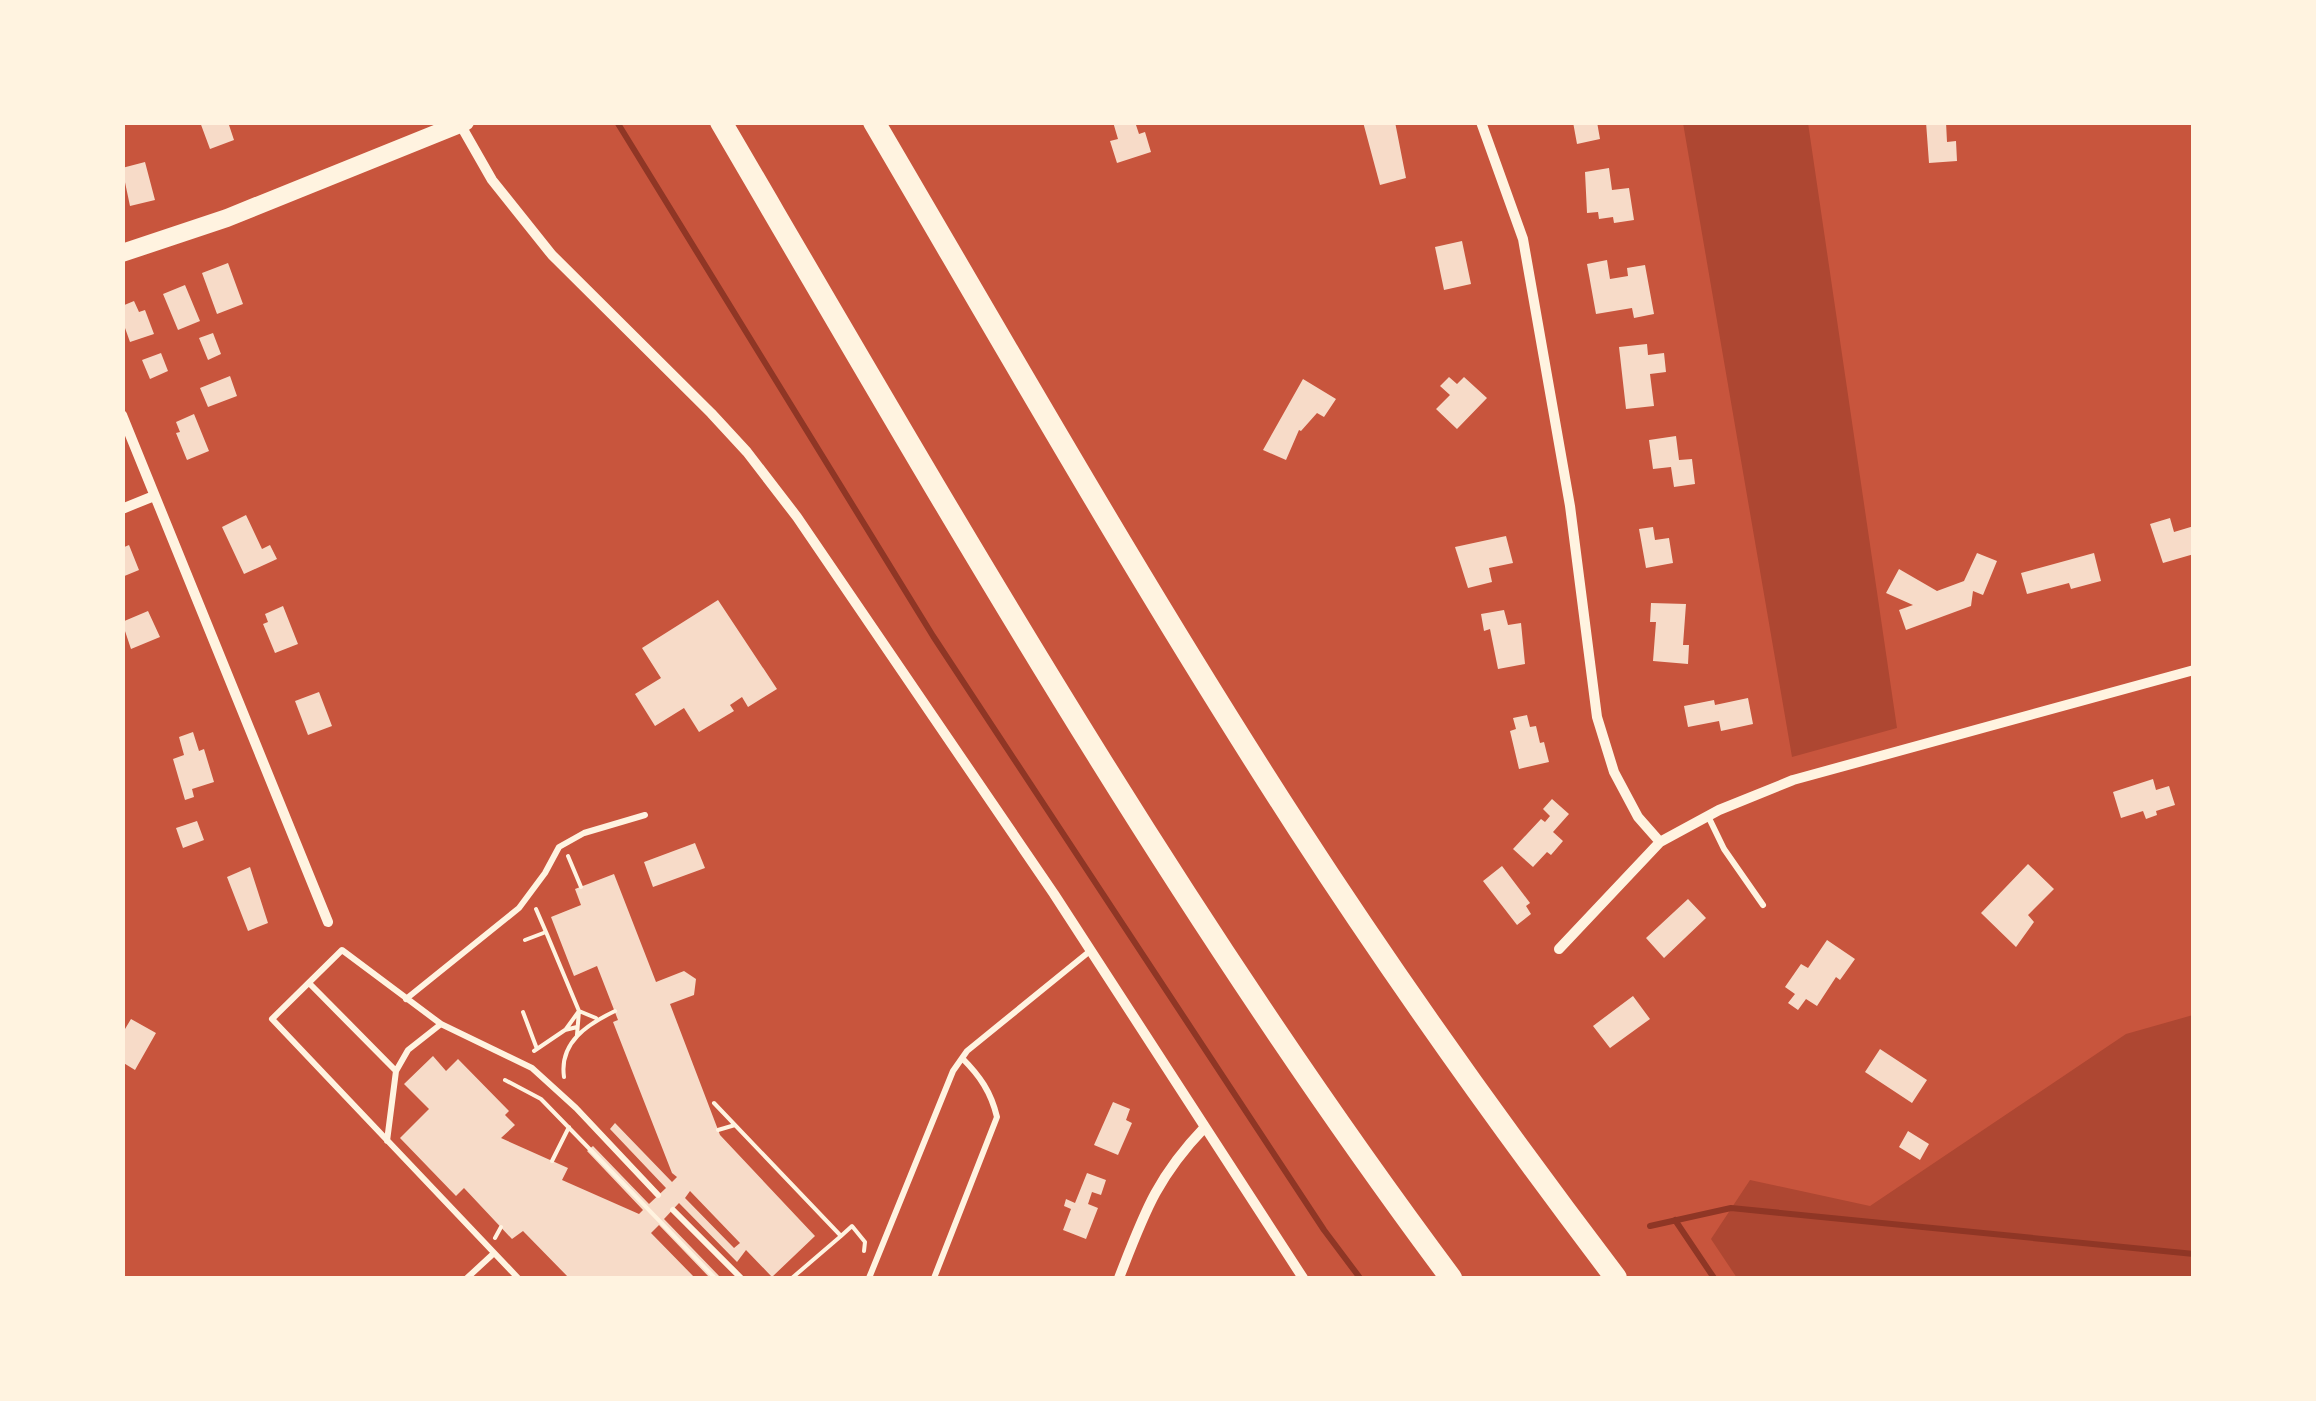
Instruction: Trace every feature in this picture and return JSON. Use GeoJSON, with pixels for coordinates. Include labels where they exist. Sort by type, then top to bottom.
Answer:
{"type":"FeatureCollection","features":[{"type":"Feature","properties":{"kind":"highway"},"geometry":{"type":"LineString","coordinates":[[721,122],[992,584],[1148,840],[1304,1074],[1451,1278]]}},
{"type":"Feature","properties":{"kind":"highway"},"geometry":{"type":"LineString","coordinates":[[874,122],[1142,576],[1288,813],[1456,1060],[1616,1278]]}},
{"type":"Feature","properties":{"kind":"main road"},"geometry":{"type":"LineString","coordinates":[[122,254],[209,225],[462,124]]}},
{"type":"Feature","properties":{"kind":"street"},"geometry":{"type":"LineString","coordinates":[[1482,122],[1524,239],[1570,506],[1597,717],[1614,772],[1638,817],[1660,842]]}},
{"type":"Feature","properties":{"kind":"street"},"geometry":{"type":"LineString","coordinates":[[462,124],[492,180],[552,254],[711,413],[797,517],[1090,951],[1303,1278]]}},
{"type":"Feature","properties":{"kind":"street"},"geometry":{"type":"LineString","coordinates":[[122,416],[328,922]]}},
{"type":"Feature","properties":{"kind":"street"},"geometry":{"type":"LineString","coordinates":[[122,509],[154,496]]}},
{"type":"Feature","properties":{"kind":"street"},"geometry":{"type":"LineString","coordinates":[[1559,949],[1660,842],[1708,816],[1793,780],[2194,670]]}},
{"type":"Feature","properties":{"kind":"street"},"geometry":{"type":"LineString","coordinates":[[1119,1278],[1152,1196],[1174,1159],[1204,1127]]}},
{"type":"Feature","properties":{"kind":"lane"},"geometry":{"type":"LineString","coordinates":[[406,999],[519,908],[546,873],[559,847],[584,833],[646,816]]}},
{"type":"Feature","properties":{"kind":"lane"},"geometry":{"type":"LineString","coordinates":[[1708,816],[1724,849],[1763,905]]}},
{"type":"Feature","properties":{"kind":"lane"},"geometry":{"type":"LineString","coordinates":[[518,1278],[272,1018],[342,950],[441,1024],[532,1068],[576,1108],[658,1195]]}},
{"type":"Feature","properties":{"kind":"lane"},"geometry":{"type":"LineString","coordinates":[[869,1278],[953,1071],[962,1058],[1090,951]]}},
{"type":"Feature","properties":{"kind":"lane"},"geometry":{"type":"LineString","coordinates":[[309,983],[396,1071]]}},
{"type":"Feature","properties":{"kind":"lane"},"geometry":{"type":"LineString","coordinates":[[387,1141],[396,1071],[408,1050],[441,1024]]}},
{"type":"Feature","properties":{"kind":"lane"},"geometry":{"type":"LineString","coordinates":[[934,1278],[997,1117],[980,1076],[962,1058]]}},
{"type":"Feature","properties":{"kind":"lane"},"geometry":{"type":"LineString","coordinates":[[673,1210],[741,1278]]}},
{"type":"Feature","properties":{"kind":"lane"},"geometry":{"type":"LineString","coordinates":[[466,1278],[493,1254]]}},
{"type":"Feature","properties":{"kind":"path"},"geometry":{"type":"LineString","coordinates":[[560,864],[567,854],[580,887]]}},
{"type":"Feature","properties":{"kind":"path"},"geometry":{"type":"LineString","coordinates":[[544,898],[536,908],[579,1012],[578,1034]]}},
{"type":"Feature","properties":{"kind":"path"},"geometry":{"type":"LineString","coordinates":[[525,940],[546,932]]}},
{"type":"Feature","properties":{"kind":"path"},"geometry":{"type":"LineString","coordinates":[[523,1012],[535,1050],[565,1030],[614,1011]]}},
{"type":"Feature","properties":{"kind":"path"},"geometry":{"type":"LineString","coordinates":[[579,1012],[600,1018]]}},
{"type":"Feature","properties":{"kind":"path"},"geometry":{"type":"LineString","coordinates":[[565,1030],[579,1012]]}},
{"type":"Feature","properties":{"kind":"path"},"geometry":{"type":"LineString","coordinates":[[565,1078],[566,1054],[588,1024]]}},
{"type":"Feature","properties":{"kind":"path"},"geometry":{"type":"LineString","coordinates":[[505,1080],[542,1099],[714,1278]]}},
{"type":"Feature","properties":{"kind":"path"},"geometry":{"type":"LineString","coordinates":[[714,1103],[840,1236]]}},
{"type":"Feature","properties":{"kind":"path"},"geometry":{"type":"LineString","coordinates":[[718,1130],[735,1125]]}},
{"type":"Feature","properties":{"kind":"path"},"geometry":{"type":"LineString","coordinates":[[552,1161],[569,1127]]}},
{"type":"Feature","properties":{"kind":"path"},"geometry":{"type":"LineString","coordinates":[[792,1278],[852,1226],[865,1242],[858,1264]]}},
{"type":"Feature","properties":{"kind":"shaded area"},"geometry":{"type":"Polygon","coordinates":[[[1683,123],[1808,123],[1897,728],[1792,757],[1683,123]]]}},
{"type":"Feature","properties":{"kind":"shaded area"},"geometry":{"type":"Polygon","coordinates":[[[2193,1015],[2193,1278],[1737,1278],[1711,1239],[1750,1180],[1870,1206],[2126,1034],[2193,1015]]]}},
{"type":"Feature","properties":{"kind":"building"},"geometry":{"type":"Polygon","coordinates":[[[200,122],[228,122],[234,140],[210,149],[200,122]]]}},
{"type":"Feature","properties":{"kind":"building"},"geometry":{"type":"Polygon","coordinates":[[[1113,122],[1135,122],[1139,134],[1145,132],[1151,152],[1117,163],[1110,141],[1118,139],[1113,122]]]}},
{"type":"Feature","properties":{"kind":"building"},"geometry":{"type":"Polygon","coordinates":[[[1363,122],[1395,122],[1406,178],[1380,185],[1363,122]]]}},
{"type":"Feature","properties":{"kind":"building"},"geometry":{"type":"Polygon","coordinates":[[[1573,122],[1597,122],[1600,139],[1577,144],[1573,122]]]}},
{"type":"Feature","properties":{"kind":"building"},"geometry":{"type":"Polygon","coordinates":[[[1926,122],[1946,122],[1947,142],[1956,141],[1957,161],[1929,163],[1926,122]]]}},
{"type":"Feature","properties":{"kind":"building"},"geometry":{"type":"Polygon","coordinates":[[[145,162],[155,200],[130,206],[122,168],[145,162]]]}},
{"type":"Feature","properties":{"kind":"building"},"geometry":{"type":"Polygon","coordinates":[[[1609,168],[1612,190],[1629,188],[1634,220],[1614,223],[1613,217],[1599,219],[1598,212],[1587,213],[1585,172],[1609,168]]]}},
{"type":"Feature","properties":{"kind":"building"},"geometry":{"type":"Polygon","coordinates":[[[1462,241],[1471,284],[1444,290],[1435,247],[1462,241]]]}},
{"type":"Feature","properties":{"kind":"building"},"geometry":{"type":"Polygon","coordinates":[[[1607,260],[1610,279],[1628,276],[1627,268],[1645,265],[1654,314],[1634,318],[1632,308],[1596,314],[1587,264],[1607,260]]]}},
{"type":"Feature","properties":{"kind":"building"},"geometry":{"type":"Polygon","coordinates":[[[228,263],[243,304],[217,314],[202,273],[228,263]]]}},
{"type":"Feature","properties":{"kind":"building"},"geometry":{"type":"Polygon","coordinates":[[[185,285],[200,321],[178,330],[163,294],[185,285]]]}},
{"type":"Feature","properties":{"kind":"building"},"geometry":{"type":"Polygon","coordinates":[[[134,301],[139,312],[145,310],[154,334],[130,342],[125,328],[122,329],[122,306],[134,301]]]}},
{"type":"Feature","properties":{"kind":"building"},"geometry":{"type":"Polygon","coordinates":[[[213,333],[221,354],[208,360],[199,338],[213,333]]]}},
{"type":"Feature","properties":{"kind":"building"},"geometry":{"type":"Polygon","coordinates":[[[1647,344],[1648,355],[1664,353],[1666,372],[1650,374],[1654,406],[1626,409],[1619,347],[1647,344]]]}},
{"type":"Feature","properties":{"kind":"building"},"geometry":{"type":"Polygon","coordinates":[[[161,353],[168,371],[150,379],[142,360],[161,353]]]}},
{"type":"Feature","properties":{"kind":"building"},"geometry":{"type":"Polygon","coordinates":[[[230,376],[237,396],[208,407],[200,388],[230,376]]]}},
{"type":"Feature","properties":{"kind":"building"},"geometry":{"type":"Polygon","coordinates":[[[1449,377],[1457,384],[1464,377],[1487,398],[1457,429],[1436,409],[1450,395],[1440,386],[1449,377]]]}},
{"type":"Feature","properties":{"kind":"building"},"geometry":{"type":"Polygon","coordinates":[[[1303,379],[1336,399],[1324,417],[1317,413],[1299,430],[1286,460],[1263,450],[1303,379]]]}},
{"type":"Feature","properties":{"kind":"building"},"geometry":{"type":"Polygon","coordinates":[[[194,414],[209,451],[187,460],[176,433],[180,432],[176,422],[194,414]]]}},
{"type":"Feature","properties":{"kind":"building"},"geometry":{"type":"Polygon","coordinates":[[[1676,436],[1679,460],[1692,459],[1695,484],[1674,487],[1671,467],[1653,469],[1649,440],[1676,436]]]}},
{"type":"Feature","properties":{"kind":"building"},"geometry":{"type":"Polygon","coordinates":[[[246,515],[262,549],[270,545],[277,559],[244,574],[222,527],[246,515]]]}},
{"type":"Feature","properties":{"kind":"building"},"geometry":{"type":"Polygon","coordinates":[[[2170,518],[2174,532],[2194,526],[2194,554],[2163,563],[2150,524],[2170,518]]]}},
{"type":"Feature","properties":{"kind":"building"},"geometry":{"type":"Polygon","coordinates":[[[1653,527],[1655,540],[1669,538],[1673,563],[1646,568],[1639,529],[1653,527]]]}},
{"type":"Feature","properties":{"kind":"building"},"geometry":{"type":"Polygon","coordinates":[[[1506,536],[1513,563],[1489,568],[1492,582],[1468,588],[1455,547],[1506,536]]]}},
{"type":"Feature","properties":{"kind":"building"},"geometry":{"type":"Polygon","coordinates":[[[129,545],[139,570],[122,577],[122,548],[129,545]]]}},
{"type":"Feature","properties":{"kind":"building"},"geometry":{"type":"Polygon","coordinates":[[[1977,553],[1997,561],[1983,595],[1973,591],[1971,606],[1906,630],[1899,610],[1913,605],[1886,593],[1899,569],[1937,591],[1964,581],[1977,553]]]}},
{"type":"Feature","properties":{"kind":"building"},"geometry":{"type":"Polygon","coordinates":[[[2094,553],[2101,581],[2071,589],[2069,583],[2027,594],[2021,573],[2094,553]]]}},
{"type":"Feature","properties":{"kind":"building"},"geometry":{"type":"Polygon","coordinates":[[[718,600],[777,689],[748,707],[742,697],[730,705],[734,711],[699,732],[684,708],[655,726],[635,694],[661,678],[642,648],[718,600]]]}},
{"type":"Feature","properties":{"kind":"building"},"geometry":{"type":"Polygon","coordinates":[[[1651,603],[1686,604],[1683,645],[1689,645],[1688,664],[1653,661],[1656,622],[1650,622],[1651,603]]]}},
{"type":"Feature","properties":{"kind":"building"},"geometry":{"type":"Polygon","coordinates":[[[283,606],[298,644],[275,653],[263,624],[268,622],[265,614],[283,606]]]}},
{"type":"Feature","properties":{"kind":"building"},"geometry":{"type":"Polygon","coordinates":[[[1504,610],[1508,625],[1521,623],[1525,664],[1498,669],[1490,629],[1484,631],[1481,614],[1504,610]]]}},
{"type":"Feature","properties":{"kind":"building"},"geometry":{"type":"Polygon","coordinates":[[[148,611],[160,637],[131,649],[122,622],[148,611]]]}},
{"type":"Feature","properties":{"kind":"building"},"geometry":{"type":"Polygon","coordinates":[[[319,692],[332,726],[308,735],[295,701],[319,692]]]}},
{"type":"Feature","properties":{"kind":"building"},"geometry":{"type":"Polygon","coordinates":[[[1748,698],[1753,724],[1721,731],[1719,721],[1688,727],[1684,706],[1748,698]]]}},
{"type":"Feature","properties":{"kind":"building"},"geometry":{"type":"Polygon","coordinates":[[[1527,715],[1530,727],[1536,726],[1540,743],[1544,742],[1549,762],[1519,769],[1510,731],[1516,729],[1513,718],[1527,715]]]}},
{"type":"Feature","properties":{"kind":"building"},"geometry":{"type":"Polygon","coordinates":[[[193,732],[199,751],[204,749],[214,782],[192,789],[194,797],[185,800],[173,759],[184,755],[179,737],[193,732]]]}},
{"type":"Feature","properties":{"kind":"building"},"geometry":{"type":"Polygon","coordinates":[[[2153,779],[2156,790],[2169,786],[2175,805],[2146,819],[2143,811],[2121,818],[2113,792],[2153,779]]]}},
{"type":"Feature","properties":{"kind":"building"},"geometry":{"type":"Polygon","coordinates":[[[1552,799],[1569,814],[1553,832],[1563,841],[1533,867],[1513,849],[1541,819],[1545,822],[1550,816],[1543,809],[1552,799]]]}},
{"type":"Feature","properties":{"kind":"building"},"geometry":{"type":"Polygon","coordinates":[[[197,821],[204,840],[183,848],[176,828],[197,821]]]}},
{"type":"Feature","properties":{"kind":"building"},"geometry":{"type":"Polygon","coordinates":[[[695,843],[705,868],[653,887],[644,862],[695,843]]]}},
{"type":"Feature","properties":{"kind":"building"},"geometry":{"type":"Polygon","coordinates":[[[2028,864],[2054,889],[2028,915],[2034,922],[2016,947],[1981,913],[2028,864]]]}},
{"type":"Feature","properties":{"kind":"building"},"geometry":{"type":"Polygon","coordinates":[[[1502,866],[1530,903],[1526,906],[1531,914],[1517,925],[1483,881],[1502,866]]]}},
{"type":"Feature","properties":{"kind":"building"},"geometry":{"type":"Polygon","coordinates":[[[250,867],[268,923],[248,931],[227,877],[250,867]]]}},
{"type":"Feature","properties":{"kind":"building"},"geometry":{"type":"Polygon","coordinates":[[[614,874],[656,982],[684,971],[696,979],[694,995],[670,1004],[720,1135],[815,1236],[772,1277],[746,1250],[737,1262],[679,1203],[664,1219],[721,1278],[710,1278],[659,1225],[651,1233],[695,1278],[569,1278],[523,1231],[512,1239],[464,1188],[456,1196],[400,1138],[429,1109],[404,1084],[433,1056],[446,1071],[458,1059],[509,1111],[505,1115],[515,1125],[501,1138],[568,1168],[562,1180],[639,1214],[643,1210],[587,1151],[593,1146],[649,1204],[666,1188],[610,1129],[615,1123],[672,1182],[677,1177],[672,1173],[613,1022],[618,1020],[597,966],[574,976],[551,917],[581,905],[575,889],[614,874]],[[690,1191],[685,1198],[734,1248],[740,1243],[690,1191]]]}},
{"type":"Feature","properties":{"kind":"building"},"geometry":{"type":"Polygon","coordinates":[[[1688,899],[1706,918],[1664,958],[1646,938],[1688,899]]]}},
{"type":"Feature","properties":{"kind":"building"},"geometry":{"type":"Polygon","coordinates":[[[1827,940],[1855,959],[1840,980],[1836,977],[1817,1006],[1806,999],[1798,1010],[1788,1003],[1795,994],[1785,987],[1801,964],[1808,968],[1827,940]]]}},
{"type":"Feature","properties":{"kind":"building"},"geometry":{"type":"Polygon","coordinates":[[[1633,996],[1650,1019],[1610,1048],[1593,1026],[1633,996]]]}},
{"type":"Feature","properties":{"kind":"building"},"geometry":{"type":"Polygon","coordinates":[[[131,1019],[156,1033],[135,1070],[122,1062],[122,1034],[131,1019]]]}},
{"type":"Feature","properties":{"kind":"building"},"geometry":{"type":"Polygon","coordinates":[[[1880,1049],[1927,1080],[1912,1103],[1865,1072],[1880,1049]]]}},
{"type":"Feature","properties":{"kind":"building"},"geometry":{"type":"Polygon","coordinates":[[[1113,1102],[1130,1109],[1126,1120],[1132,1123],[1118,1155],[1094,1145],[1113,1102]]]}},
{"type":"Feature","properties":{"kind":"building"},"geometry":{"type":"Polygon","coordinates":[[[1908,1131],[1929,1144],[1920,1160],[1899,1147],[1908,1131]]]}},
{"type":"Feature","properties":{"kind":"building"},"geometry":{"type":"Polygon","coordinates":[[[1087,1173],[1106,1180],[1101,1195],[1092,1192],[1088,1204],[1098,1208],[1086,1239],[1063,1230],[1071,1209],[1064,1206],[1066,1199],[1075,1203],[1087,1173]]]}},
{"type":"Feature","properties":{"kind":"waterway"},"geometry":{"type":"LineString","coordinates":[[617,122],[933,636],[1324,1230],[1360,1278]]}},
{"type":"Feature","properties":{"kind":"waterway"},"geometry":{"type":"LineString","coordinates":[[1650,1226],[1731,1208],[2194,1254]]}},
{"type":"Feature","properties":{"kind":"waterway"},"geometry":{"type":"LineString","coordinates":[[1675,1220],[1714,1278]]}}]}
